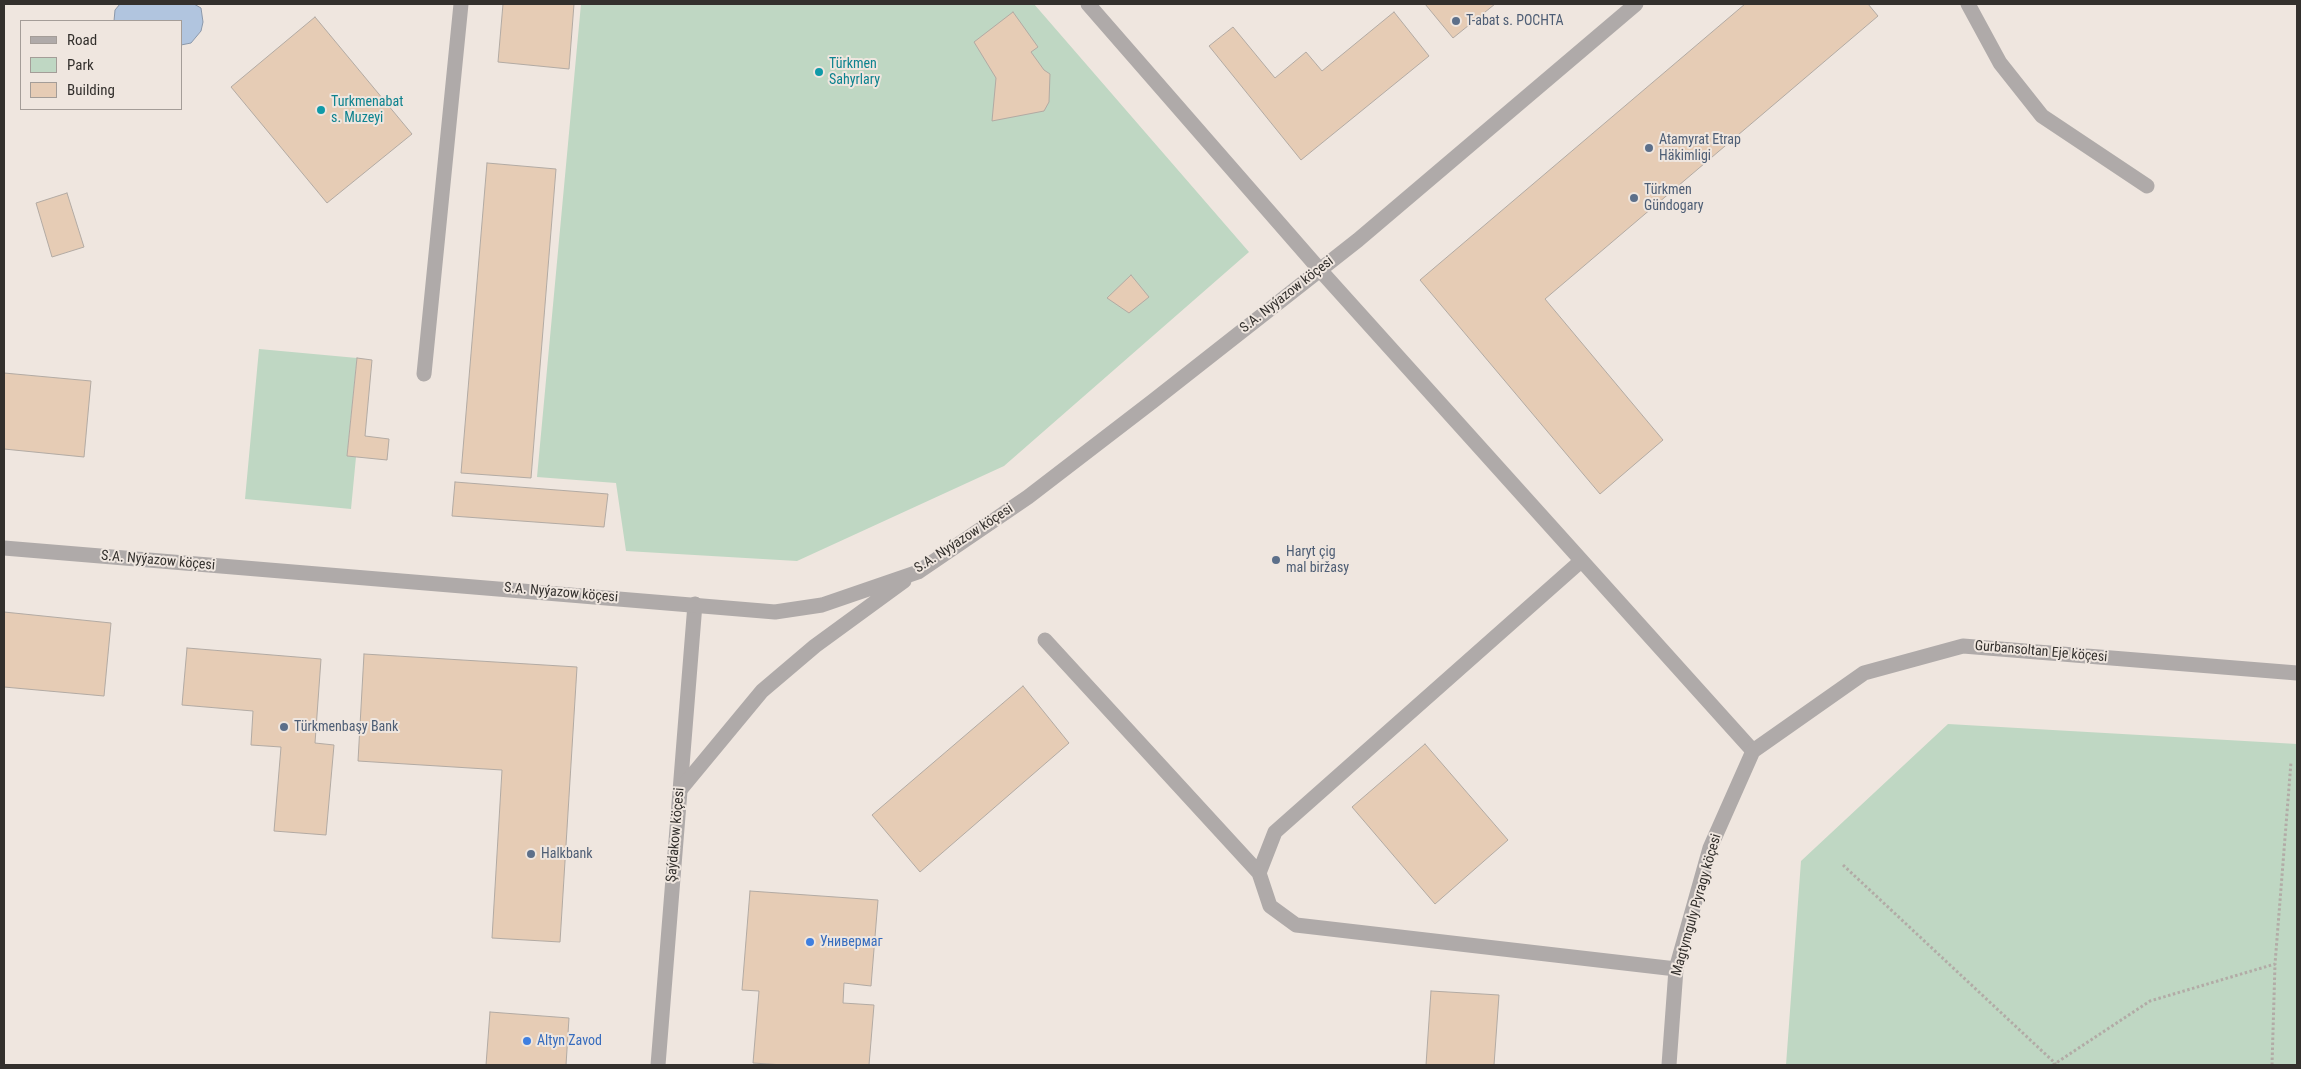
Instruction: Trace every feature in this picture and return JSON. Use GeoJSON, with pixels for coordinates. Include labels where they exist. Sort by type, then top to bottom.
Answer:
{"type":"FeatureCollection","features":[{"type":"Feature","properties":{"kind":"street"},"geometry":{"type":"LineString","coordinates":[[424,374],[461,4]]}},
{"type":"Feature","properties":{"kind":"street"},"geometry":{"type":"LineString","coordinates":[[1088,4],[1320,270],[1752,751]]}},
{"type":"Feature","properties":{"kind":"street","name":"S.A. Nyýazow köçesi"},"geometry":{"type":"LineString","coordinates":[[4,548],[775,612],[822,605],[918,572],[1028,497],[1320,270],[1636,4]]}},
{"type":"Feature","properties":{"kind":"street"},"geometry":{"type":"LineString","coordinates":[[1968,4],[2000,63],[2042,116],[2147,186]]}},
{"type":"Feature","properties":{"kind":"street"},"geometry":{"type":"LineString","coordinates":[[1259,873],[1275,832],[1581,561]]}},
{"type":"Feature","properties":{"kind":"street"},"geometry":{"type":"LineString","coordinates":[[680,790],[762,692],[815,646],[918,572]]}},
{"type":"Feature","properties":{"kind":"street","name":"Şaýdakow köçesi"},"geometry":{"type":"LineString","coordinates":[[658,1065],[695,604]]}},
{"type":"Feature","properties":{"kind":"street"},"geometry":{"type":"LineString","coordinates":[[1044,640],[1259,873],[1270,906],[1296,924],[1676,969]]}},
{"type":"Feature","properties":{"kind":"street","name":"Gurbansoltan Eje köçesi"},"geometry":{"type":"LineString","coordinates":[[1752,751],[1864,672],[1963,646],[2297,673]]}},
{"type":"Feature","properties":{"kind":"street","name":"Magtymguly Pyragy köçesi"},"geometry":{"type":"LineString","coordinates":[[1668,1065],[1676,969],[1710,848],[1752,751]]}},
{"type":"Feature","properties":{"kind":"path"},"geometry":{"type":"LineString","coordinates":[[2272,1065],[2275,964],[2291,762]]}},
{"type":"Feature","properties":{"kind":"path"},"geometry":{"type":"LineString","coordinates":[[1844,864],[2055,1065],[2150,1001],[2275,964]]}},
{"type":"Feature","properties":{"kind":"green space"},"geometry":{"type":"Polygon","coordinates":[[[581,4],[1034,4],[1249,252],[1004,466],[797,561],[626,551],[616,483],[537,477],[581,4]]]}},
{"type":"Feature","properties":{"kind":"green space"},"geometry":{"type":"Polygon","coordinates":[[[259,349],[357,358],[347,456],[356,457],[351,509],[245,499],[259,349]]]}},
{"type":"Feature","properties":{"kind":"green space"},"geometry":{"type":"Polygon","coordinates":[[[1948,724],[2297,744],[2297,1065],[1786,1065],[1801,861],[1948,724]]]}},
{"type":"Feature","properties":{"kind":"water"},"geometry":{"type":"Polygon","coordinates":[[[120,4],[194,4],[201,8],[203,22],[201,31],[191,43],[182,45],[182,20],[114,20],[115,10],[120,4]]]}},
{"type":"Feature","properties":{"kind":"building"},"geometry":{"type":"Polygon","coordinates":[[[503,4],[574,4],[569,69],[498,62],[503,4]]]}},
{"type":"Feature","properties":{"kind":"building","name":"T-abat s. POCHTA"},"geometry":{"type":"Polygon","coordinates":[[[1425,4],[1495,4],[1453,38],[1425,4]]]}},
{"type":"Feature","properties":{"kind":"building","name":"Atamyrat Etrap Häkimligi"},"geometry":{"type":"Polygon","coordinates":[[[1745,4],[1868,4],[1878,16],[1545,299],[1663,440],[1600,494],[1420,280],[1745,4]]]}},
{"type":"Feature","properties":{"kind":"building"},"geometry":{"type":"Polygon","coordinates":[[[1013,12],[1038,47],[1031,52],[1044,70],[1050,74],[1049,102],[1044,111],[992,121],[996,78],[974,42],[1013,12]]]}},
{"type":"Feature","properties":{"kind":"building"},"geometry":{"type":"Polygon","coordinates":[[[1394,12],[1429,56],[1301,160],[1209,46],[1233,27],[1275,78],[1306,52],[1322,71],[1394,12]]]}},
{"type":"Feature","properties":{"kind":"building","name":"Turkmenabat s. Muzeyi"},"geometry":{"type":"Polygon","coordinates":[[[315,17],[412,134],[327,203],[231,87],[315,17]]]}},
{"type":"Feature","properties":{"kind":"building"},"geometry":{"type":"Polygon","coordinates":[[[487,163],[556,169],[531,478],[461,473],[487,163]]]}},
{"type":"Feature","properties":{"kind":"building"},"geometry":{"type":"Polygon","coordinates":[[[67,193],[84,247],[52,257],[36,203],[67,193]]]}},
{"type":"Feature","properties":{"kind":"building"},"geometry":{"type":"Polygon","coordinates":[[[1131,275],[1149,297],[1129,313],[1107,298],[1131,275]]]}},
{"type":"Feature","properties":{"kind":"building"},"geometry":{"type":"Polygon","coordinates":[[[357,358],[372,360],[365,436],[389,439],[387,460],[347,456],[357,358]]]}},
{"type":"Feature","properties":{"kind":"building"},"geometry":{"type":"Polygon","coordinates":[[[4,373],[91,381],[84,457],[4,449],[4,373]]]}},
{"type":"Feature","properties":{"kind":"building"},"geometry":{"type":"Polygon","coordinates":[[[455,482],[608,494],[604,527],[452,516],[455,482]]]}},
{"type":"Feature","properties":{"kind":"building"},"geometry":{"type":"Polygon","coordinates":[[[4,612],[111,623],[104,696],[4,687],[4,612]]]}},
{"type":"Feature","properties":{"kind":"building","name":"Türkmenbaşy Bank"},"geometry":{"type":"Polygon","coordinates":[[[187,648],[321,659],[315,743],[334,745],[326,835],[274,831],[281,747],[251,745],[253,711],[182,705],[187,648]]]}},
{"type":"Feature","properties":{"kind":"building","name":"Halkbank"},"geometry":{"type":"Polygon","coordinates":[[[364,654],[577,667],[560,942],[492,938],[502,770],[358,761],[364,654]]]}},
{"type":"Feature","properties":{"kind":"building"},"geometry":{"type":"Polygon","coordinates":[[[1023,686],[1069,743],[920,872],[872,815],[1023,686]]]}},
{"type":"Feature","properties":{"kind":"building"},"geometry":{"type":"Polygon","coordinates":[[[1425,744],[1508,840],[1435,904],[1352,807],[1425,744]]]}},
{"type":"Feature","properties":{"kind":"building","name":"Универмаг"},"geometry":{"type":"Polygon","coordinates":[[[750,891],[878,900],[871,986],[844,983],[843,1003],[874,1005],[869,1065],[753,1063],[759,991],[742,990],[750,891]]]}},
{"type":"Feature","properties":{"kind":"building"},"geometry":{"type":"Polygon","coordinates":[[[1431,991],[1499,995],[1494,1065],[1426,1065],[1431,991]]]}},
{"type":"Feature","properties":{"kind":"building","name":"Altyn Zavod"},"geometry":{"type":"Polygon","coordinates":[[[490,1012],[569,1018],[566,1065],[486,1065],[490,1012]]]}},
{"type":"Feature","properties":{"kind":"place","name":"T-abat s. POCHTA"},"geometry":{"type":"Point","coordinates":[1456,21]}},
{"type":"Feature","properties":{"kind":"place","name":"Türkmen Sahyrlary"},"geometry":{"type":"Point","coordinates":[819,72]}},
{"type":"Feature","properties":{"kind":"place","name":"Turkmenabat s. Muzeyi"},"geometry":{"type":"Point","coordinates":[321,110]}},
{"type":"Feature","properties":{"kind":"place","name":"Atamyrat Etrap Häkimligi"},"geometry":{"type":"Point","coordinates":[1649,148]}},
{"type":"Feature","properties":{"kind":"place","name":"Türkmen Gündogary"},"geometry":{"type":"Point","coordinates":[1634,198]}},
{"type":"Feature","properties":{"kind":"place","name":"Haryt çig mal biržasy"},"geometry":{"type":"Point","coordinates":[1276,560]}},
{"type":"Feature","properties":{"kind":"place","name":"Türkmenbaşy Bank"},"geometry":{"type":"Point","coordinates":[284,727]}},
{"type":"Feature","properties":{"kind":"place","name":"Halkbank"},"geometry":{"type":"Point","coordinates":[531,854]}},
{"type":"Feature","properties":{"kind":"place","name":"Универмаг"},"geometry":{"type":"Point","coordinates":[810,942]}},
{"type":"Feature","properties":{"kind":"place","name":"Altyn Zavod"},"geometry":{"type":"Point","coordinates":[527,1041]}}]}
